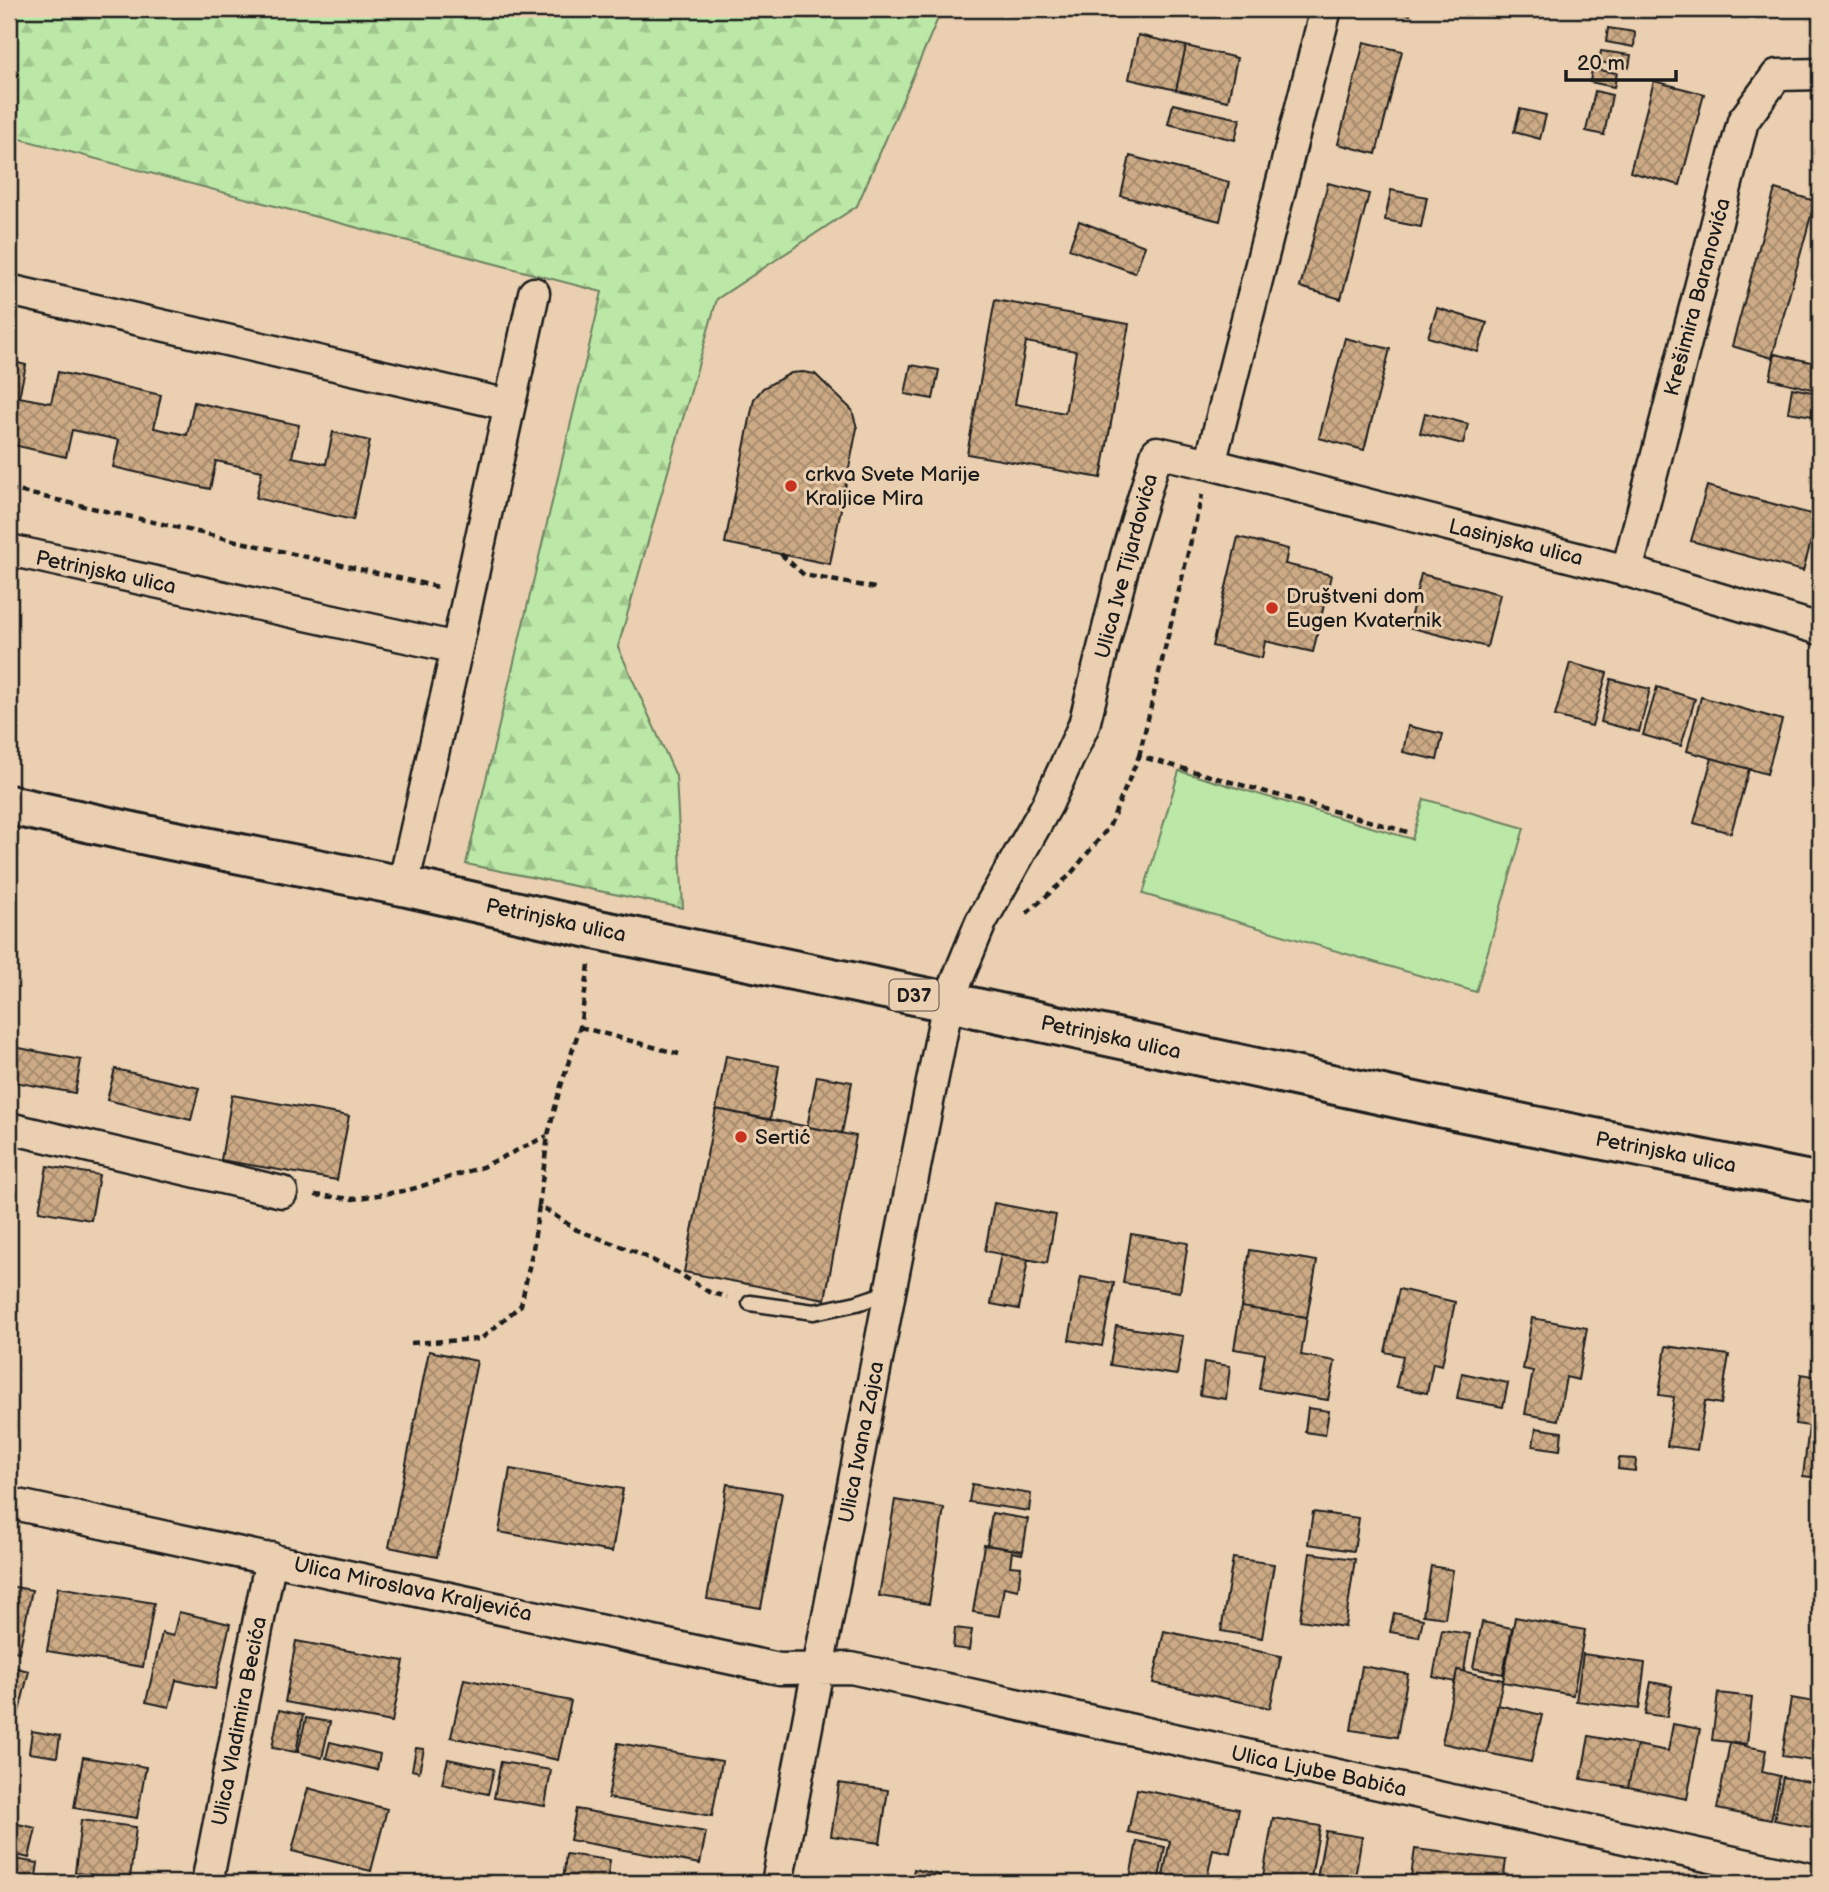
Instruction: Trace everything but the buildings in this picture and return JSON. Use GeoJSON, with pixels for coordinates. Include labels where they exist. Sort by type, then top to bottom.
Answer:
{"type":"FeatureCollection","features":[{"type":"Feature","properties":{"kind":"main road","name":"Petrinjska ulica"},"geometry":{"type":"LineString","coordinates":[[9,805],[1447,1108],[1820,1183]]}},
{"type":"Feature","properties":{"kind":"street"},"geometry":{"type":"LineString","coordinates":[[1210,464],[1326,9]]}},
{"type":"Feature","properties":{"kind":"street","name":"Krešimira Baranovića"},"geometry":{"type":"LineString","coordinates":[[1627,571],[1743,121],[1777,75],[1820,74]]}},
{"type":"Feature","properties":{"kind":"street"},"geometry":{"type":"LineString","coordinates":[[9,290],[509,405]]}},
{"type":"Feature","properties":{"kind":"street"},"geometry":{"type":"LineString","coordinates":[[403,886],[534,293]]}},
{"type":"Feature","properties":{"kind":"street","name":"Ulica Ive Tijardovića"},"geometry":{"type":"LineString","coordinates":[[948,1002],[981,922],[1047,805],[1084,725],[1126,556],[1157,452],[1210,464]]}},
{"type":"Feature","properties":{"kind":"street","name":"Lasinjska ulica"},"geometry":{"type":"LineString","coordinates":[[1210,464],[1627,571],[1820,629]]}},
{"type":"Feature","properties":{"kind":"street","name":"Petrinjska ulica"},"geometry":{"type":"LineString","coordinates":[[9,550],[457,648]]}},
{"type":"Feature","properties":{"kind":"street","name":"Ulica Ivana Zajca"},"geometry":{"type":"LineString","coordinates":[[777,1883],[948,1002]]}},
{"type":"Feature","properties":{"kind":"street"},"geometry":{"type":"LineString","coordinates":[[9,1128],[282,1192]]}},
{"type":"Feature","properties":{"kind":"street","name":"Ulica Miroslava Kraljevića"},"geometry":{"type":"LineString","coordinates":[[9,1503],[779,1669],[818,1669]]}},
{"type":"Feature","properties":{"kind":"street","name":"Ulica Vladimira Becića"},"geometry":{"type":"LineString","coordinates":[[207,1883],[271,1558]]}},
{"type":"Feature","properties":{"kind":"street","name":"Ulica Ljube Babića"},"geometry":{"type":"LineString","coordinates":[[818,1669],[851,1668],[1820,1881]]}},
{"type":"Feature","properties":{"kind":"lane"},"geometry":{"type":"LineString","coordinates":[[750,1303],[814,1312],[857,1303],[890,1292]]}},
{"type":"Feature","properties":{"kind":"path"},"geometry":{"type":"LineString","coordinates":[[1020,919],[1069,876],[1109,827],[1139,756],[1210,464]]}},
{"type":"Feature","properties":{"kind":"path"},"geometry":{"type":"LineString","coordinates":[[9,489],[438,587]]}},
{"type":"Feature","properties":{"kind":"path"},"geometry":{"type":"LineString","coordinates":[[781,554],[804,575],[875,588]]}},
{"type":"Feature","properties":{"kind":"path"},"geometry":{"type":"LineString","coordinates":[[1139,756],[1410,833]]}},
{"type":"Feature","properties":{"kind":"path"},"geometry":{"type":"LineString","coordinates":[[411,1343],[481,1339],[521,1305],[533,1250],[548,1135],[580,1027],[594,929]]}},
{"type":"Feature","properties":{"kind":"path"},"geometry":{"type":"LineString","coordinates":[[580,1027],[678,1054]]}},
{"type":"Feature","properties":{"kind":"path"},"geometry":{"type":"LineString","coordinates":[[282,1192],[353,1199],[409,1190],[482,1167],[548,1135]]}},
{"type":"Feature","properties":{"kind":"path"},"geometry":{"type":"LineString","coordinates":[[539,1205],[577,1230],[636,1252],[678,1273],[709,1293],[750,1303]]}},
{"type":"Feature","properties":{"kind":"green space"},"geometry":{"type":"Polygon","coordinates":[[[9,9],[942,9],[857,206],[717,299],[618,647],[676,776],[683,908],[466,864],[602,292],[9,136],[9,9]]]}},
{"type":"Feature","properties":{"kind":"green space"},"geometry":{"type":"Polygon","coordinates":[[[1179,771],[1412,839],[1424,799],[1524,828],[1476,992],[1143,894],[1179,771]]]}},
{"type":"Feature","properties":{"kind":"place","name":"crkva Svete Marije Kraljice Mira"},"geometry":{"type":"Point","coordinates":[791,486]}},
{"type":"Feature","properties":{"kind":"place","name":"Društveni dom Eugen Kvaternik"},"geometry":{"type":"Point","coordinates":[1272,608]}},
{"type":"Feature","properties":{"kind":"place","name":"Sertić"},"geometry":{"type":"Point","coordinates":[741,1137]}}]}
